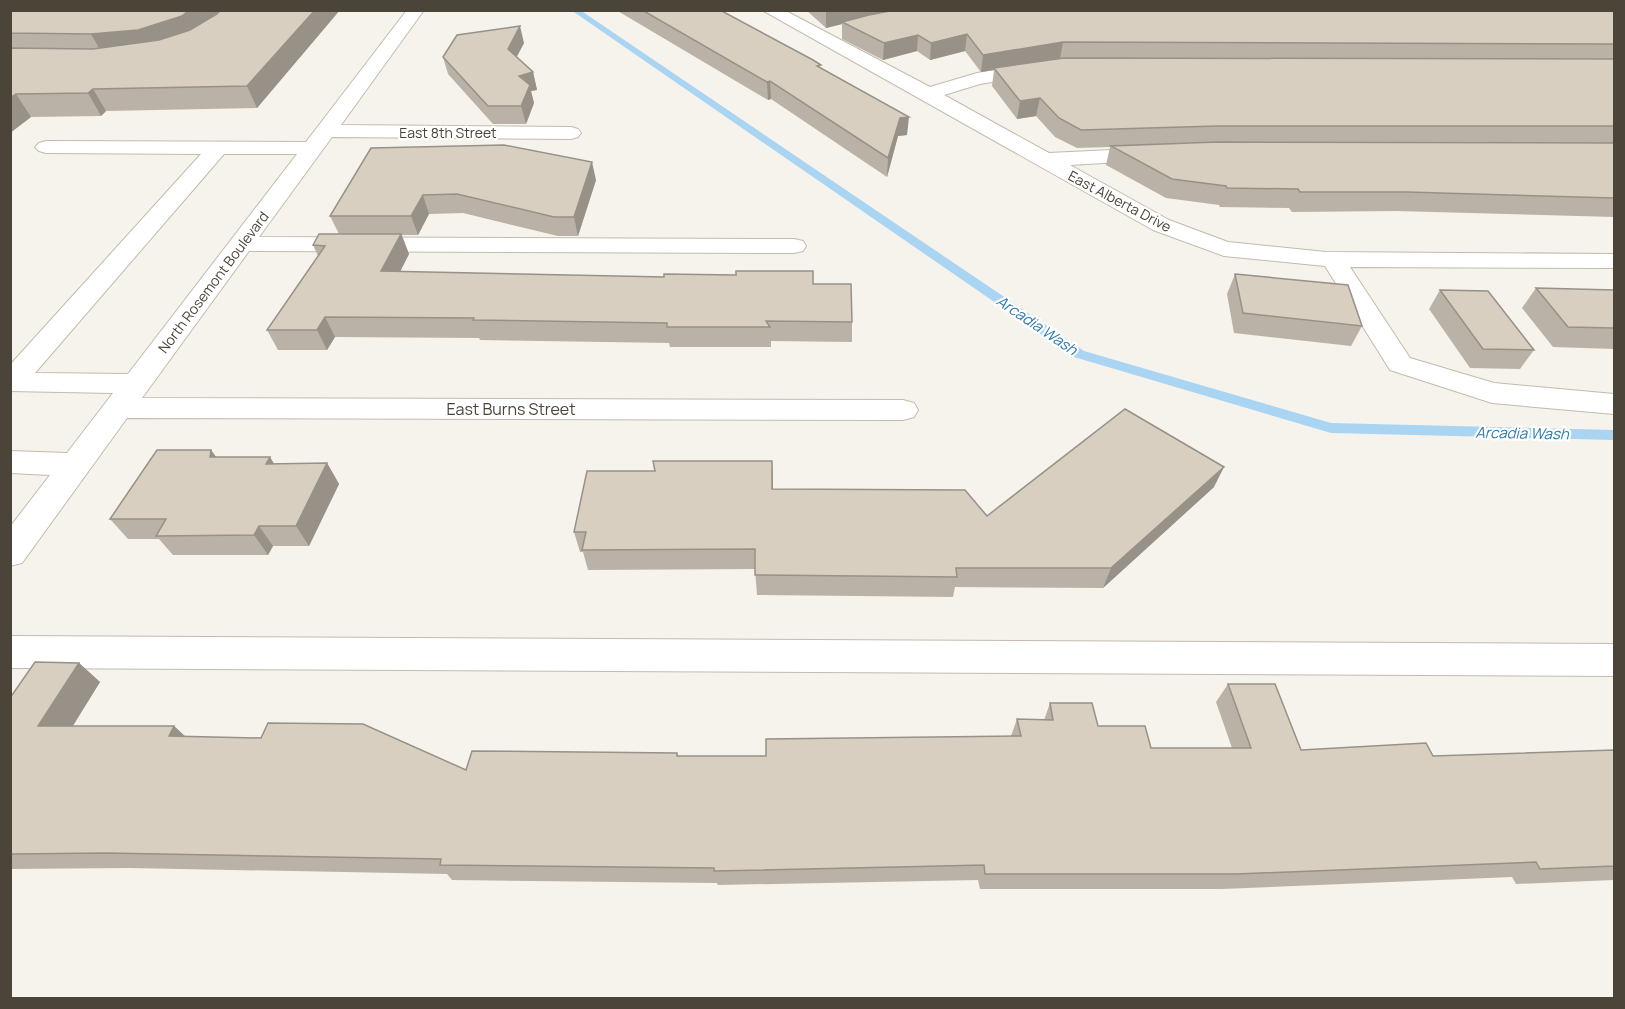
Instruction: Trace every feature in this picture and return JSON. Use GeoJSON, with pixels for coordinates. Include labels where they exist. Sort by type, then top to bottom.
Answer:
{"type":"FeatureCollection","features":[{"type":"Feature","properties":{"kind":"street","name":"North Rosemont Boulevard"},"geometry":{"type":"LineString","coordinates":[[10,553],[416,10]]}},
{"type":"Feature","properties":{"kind":"street","name":"East Alberta Drive"},"geometry":{"type":"LineString","coordinates":[[770,10],[928,94],[1161,225],[1224,249],[1333,259],[1614,261]]}},
{"type":"Feature","properties":{"kind":"street"},"geometry":{"type":"LineString","coordinates":[[822,37],[843,31]]}},
{"type":"Feature","properties":{"kind":"street"},"geometry":{"type":"LineString","coordinates":[[928,94],[977,79],[1051,68]]}},
{"type":"Feature","properties":{"kind":"street","name":"East 8th Street"},"geometry":{"type":"LineString","coordinates":[[46,147],[219,147],[319,140],[571,133]]}},
{"type":"Feature","properties":{"kind":"street"},"geometry":{"type":"LineString","coordinates":[[11,382],[219,147]]}},
{"type":"Feature","properties":{"kind":"street"},"geometry":{"type":"LineString","coordinates":[[1045,160],[1098,155],[1177,153]]}},
{"type":"Feature","properties":{"kind":"street"},"geometry":{"type":"LineString","coordinates":[[243,244],[794,246]]}},
{"type":"Feature","properties":{"kind":"street"},"geometry":{"type":"LineString","coordinates":[[1333,259],[1400,364],[1492,393],[1614,404]]}},
{"type":"Feature","properties":{"kind":"street"},"geometry":{"type":"LineString","coordinates":[[11,382],[135,384]]}},
{"type":"Feature","properties":{"kind":"street","name":"East Burns Street"},"geometry":{"type":"LineString","coordinates":[[119,408],[903,410]]}},
{"type":"Feature","properties":{"kind":"street"},"geometry":{"type":"LineString","coordinates":[[10,462],[76,465]]}},
{"type":"Feature","properties":{"kind":"street"},"geometry":{"type":"LineString","coordinates":[[10,652],[1614,660]]}},
{"type":"Feature","properties":{"kind":"building"},"geometry":{"type":"Polygon","coordinates":[[[10,10],[189,10],[182,16],[138,30],[91,34],[10,33],[10,10]]]}},
{"type":"Feature","properties":{"kind":"building"},"geometry":{"type":"Polygon","coordinates":[[[221,10],[315,10],[247,86],[93,89],[88,93],[16,94],[10,98],[10,48],[93,49],[159,40],[190,30],[221,10]]]}},
{"type":"Feature","properties":{"kind":"building"},"geometry":{"type":"Polygon","coordinates":[[[642,10],[720,10],[813,60],[821,65],[817,66],[909,117],[900,118],[888,158],[770,81],[767,82],[642,10]]]}},
{"type":"Feature","properties":{"kind":"building"},"geometry":{"type":"Polygon","coordinates":[[[895,10],[1614,10],[1614,44],[1063,42],[983,55],[967,34],[931,43],[918,35],[884,43],[842,22],[895,10]]]}},
{"type":"Feature","properties":{"kind":"building"},"geometry":{"type":"Polygon","coordinates":[[[520,26],[508,49],[533,72],[519,76],[530,85],[521,106],[488,106],[443,57],[457,35],[520,26]]]}},
{"type":"Feature","properties":{"kind":"building"},"geometry":{"type":"Polygon","coordinates":[[[1064,58],[1614,59],[1614,126],[1217,126],[1081,130],[1059,118],[1040,98],[1020,101],[994,68],[1064,58]]]}},
{"type":"Feature","properties":{"kind":"building"},"geometry":{"type":"Polygon","coordinates":[[[1217,142],[1614,143],[1614,198],[1407,192],[1300,192],[1298,189],[1227,188],[1226,186],[1172,179],[1111,146],[1217,142]]]}},
{"type":"Feature","properties":{"kind":"building"},"geometry":{"type":"Polygon","coordinates":[[[504,145],[592,162],[574,217],[554,217],[457,194],[423,195],[411,216],[330,216],[371,148],[504,145]]]}},
{"type":"Feature","properties":{"kind":"building"},"geometry":{"type":"Polygon","coordinates":[[[319,234],[401,234],[381,271],[664,277],[664,274],[736,275],[736,271],[813,271],[813,284],[851,284],[852,322],[766,321],[770,327],[667,327],[667,323],[325,317],[317,330],[267,330],[325,246],[313,245],[319,234]]]}},
{"type":"Feature","properties":{"kind":"building"},"geometry":{"type":"Polygon","coordinates":[[[1235,274],[1348,285],[1362,326],[1243,313],[1235,274]]]}},
{"type":"Feature","properties":{"kind":"building"},"geometry":{"type":"Polygon","coordinates":[[[1536,288],[1614,290],[1614,328],[1568,327],[1536,288]]]}},
{"type":"Feature","properties":{"kind":"building"},"geometry":{"type":"Polygon","coordinates":[[[1440,290],[1488,291],[1534,350],[1483,349],[1440,290]]]}},
{"type":"Feature","properties":{"kind":"building"},"geometry":{"type":"Polygon","coordinates":[[[1125,409],[1224,467],[1111,568],[956,568],[957,577],[755,575],[755,549],[582,550],[586,532],[574,532],[587,471],[655,471],[653,461],[772,461],[772,489],[965,490],[987,516],[1125,409]]]}},
{"type":"Feature","properties":{"kind":"building"},"geometry":{"type":"Polygon","coordinates":[[[157,450],[211,450],[210,457],[270,457],[266,464],[327,463],[296,526],[259,526],[254,535],[156,536],[166,519],[110,519],[157,450]]]}},
{"type":"Feature","properties":{"kind":"building"},"geometry":{"type":"Polygon","coordinates":[[[35,662],[79,663],[38,726],[174,726],[169,736],[261,738],[268,723],[363,724],[466,770],[472,751],[766,756],[766,739],[1021,736],[1017,719],[1053,720],[1050,703],[1092,703],[1098,726],[1145,726],[1151,748],[1251,748],[1228,684],[1275,684],[1301,750],[1426,743],[1433,756],[1614,750],[1614,866],[1540,869],[1536,862],[1236,874],[985,874],[984,865],[714,871],[714,868],[440,865],[441,859],[106,853],[10,854],[10,698],[35,662]]]}},
{"type":"Feature","properties":{"kind":"waterway","name":"Arcadia Wash"},"geometry":{"type":"LineString","coordinates":[[574,10],[1079,354],[1331,428],[1614,435]]}}]}
